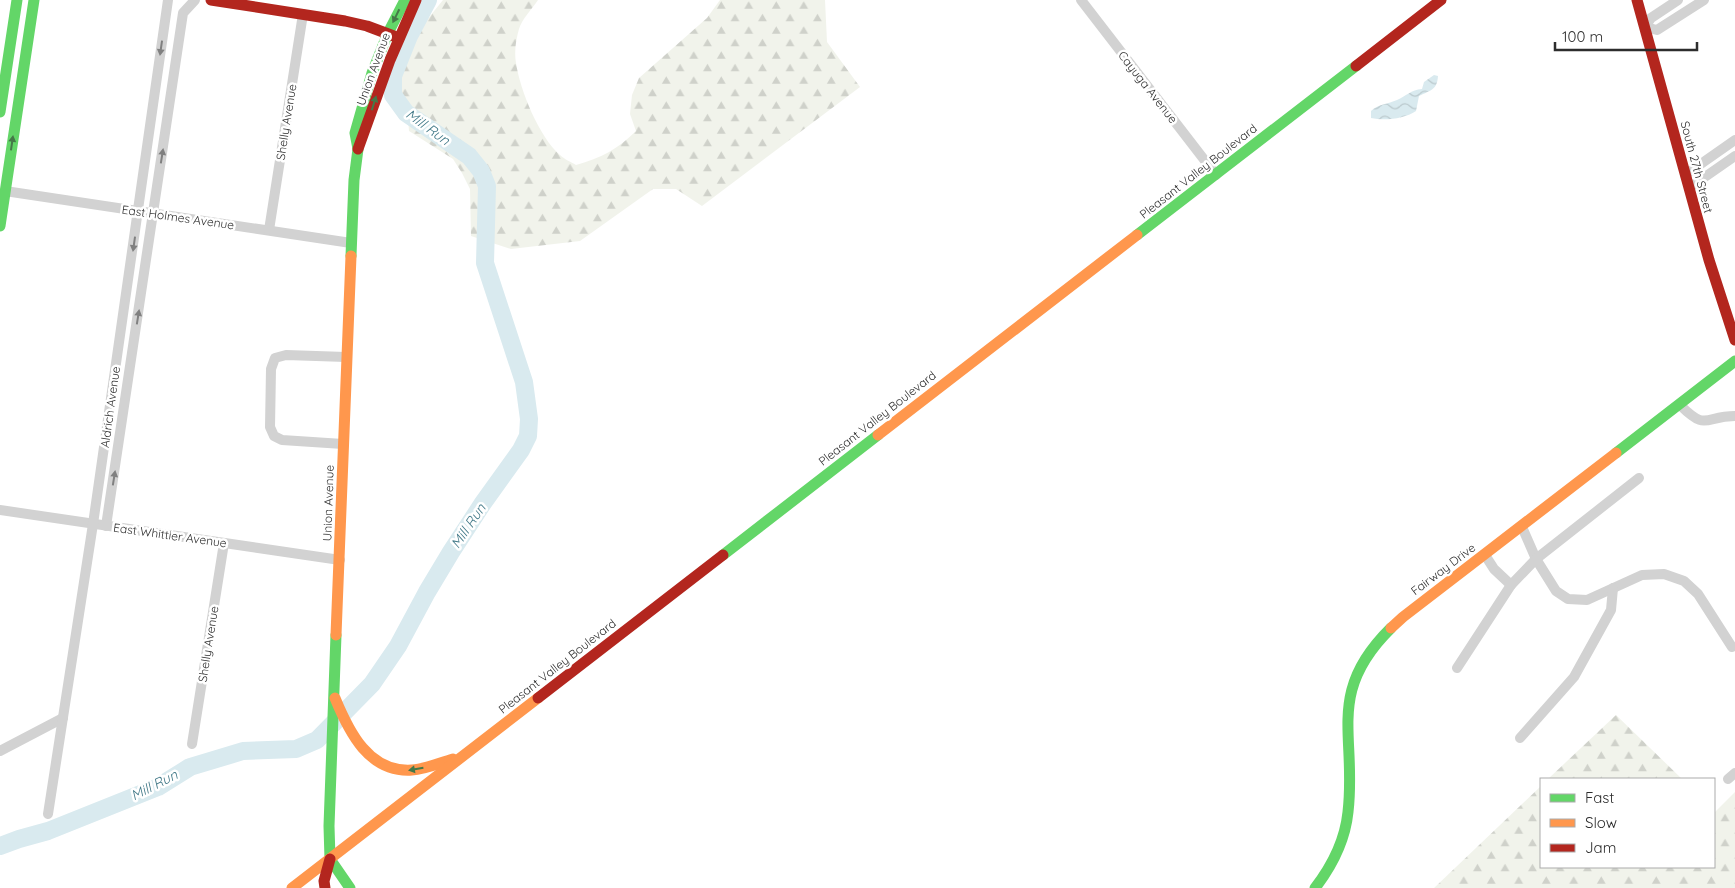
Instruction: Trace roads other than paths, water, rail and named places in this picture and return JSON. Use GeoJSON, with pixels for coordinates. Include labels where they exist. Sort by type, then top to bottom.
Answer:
{"type":"FeatureCollection","features":[{"type":"Feature","properties":{"kind":"main road"},"geometry":{"type":"LineString","coordinates":[[0,112],[17,0]]}},
{"type":"Feature","properties":{"kind":"main road"},"geometry":{"type":"LineString","coordinates":[[0,226],[34,0]]}},
{"type":"Feature","properties":{"kind":"main road"},"geometry":{"type":"LineString","coordinates":[[210,0],[345,21],[393,36]]}},
{"type":"Feature","properties":{"kind":"main road","name":"Union Avenue"},"geometry":{"type":"LineString","coordinates":[[393,36],[406,0]]}},
{"type":"Feature","properties":{"kind":"main road","name":"Union Avenue"},"geometry":{"type":"LineString","coordinates":[[325,888],[324,881],[330,859],[329,826],[336,704],[346,357],[354,180],[358,149],[355,133],[372,73],[416,0]]}},
{"type":"Feature","properties":{"kind":"main road","name":"Pleasant Valley Boulevard"},"geometry":{"type":"LineString","coordinates":[[292,888],[1441,0]]}},
{"type":"Feature","properties":{"kind":"main road","name":"South 27th Street"},"geometry":{"type":"LineString","coordinates":[[1637,0],[1709,260],[1732,322],[1735,340]]}},
{"type":"Feature","properties":{"kind":"main road","name":"Fairway Drive"},"geometry":{"type":"LineString","coordinates":[[1315,888],[1324,878],[1336,855],[1346,829],[1349,799],[1346,736],[1351,690],[1362,665],[1379,639],[1403,617],[1729,368],[1735,361]]}},
{"type":"Feature","properties":{"kind":"main road"},"geometry":{"type":"LineString","coordinates":[[336,704],[346,725],[361,748],[384,765],[407,770],[463,756]]}},
{"type":"Feature","properties":{"kind":"main road"},"geometry":{"type":"LineString","coordinates":[[330,859],[350,888]]}},
{"type":"Feature","properties":{"kind":"street","name":"Aldrich Avenue"},"geometry":{"type":"LineString","coordinates":[[48,814],[93,524],[168,0]]}},
{"type":"Feature","properties":{"kind":"street","name":"Aldrich Avenue"},"geometry":{"type":"LineString","coordinates":[[106,526],[183,13],[195,0]]}},
{"type":"Feature","properties":{"kind":"street","name":"Cayuga Avenue"},"geometry":{"type":"LineString","coordinates":[[1081,0],[1216,175]]}},
{"type":"Feature","properties":{"kind":"street"},"geometry":{"type":"LineString","coordinates":[[1678,0],[1651,18],[1645,27],[1657,30],[1704,0]]}},
{"type":"Feature","properties":{"kind":"street","name":"Shelly Avenue"},"geometry":{"type":"LineString","coordinates":[[269,230],[303,14]]}},
{"type":"Feature","properties":{"kind":"street"},"geometry":{"type":"LineString","coordinates":[[1685,175],[1735,140]]}},
{"type":"Feature","properties":{"kind":"street"},"geometry":{"type":"LineString","coordinates":[[1689,188],[1735,156]]}},
{"type":"Feature","properties":{"kind":"street","name":"East Holmes Avenue"},"geometry":{"type":"LineString","coordinates":[[5,191],[352,243]]}},
{"type":"Feature","properties":{"kind":"street"},"geometry":{"type":"LineString","coordinates":[[343,444],[282,440],[274,436],[270,427],[271,369],[275,358],[286,354],[346,357]]}},
{"type":"Feature","properties":{"kind":"street"},"geometry":{"type":"LineString","coordinates":[[1680,405],[1693,419],[1704,422],[1735,416]]}},
{"type":"Feature","properties":{"kind":"street"},"geometry":{"type":"LineString","coordinates":[[1457,668],[1511,585],[1536,559],[1639,478]]}},
{"type":"Feature","properties":{"kind":"street","name":"East Whittier Avenue"},"geometry":{"type":"LineString","coordinates":[[0,510],[340,560]]}},
{"type":"Feature","properties":{"kind":"street"},"geometry":{"type":"LineString","coordinates":[[1522,527],[1536,559],[1556,591],[1568,599],[1587,600],[1642,576],[1664,574],[1684,581],[1698,594],[1732,647]]}},
{"type":"Feature","properties":{"kind":"street","name":"Shelly Avenue"},"geometry":{"type":"LineString","coordinates":[[192,744],[224,543]]}},
{"type":"Feature","properties":{"kind":"street"},"geometry":{"type":"LineString","coordinates":[[1485,555],[1494,569],[1511,585]]}},
{"type":"Feature","properties":{"kind":"street"},"geometry":{"type":"LineString","coordinates":[[1520,738],[1574,677],[1611,610],[1613,588]]}},
{"type":"Feature","properties":{"kind":"street"},"geometry":{"type":"LineString","coordinates":[[0,751],[63,718]]}},
{"type":"Feature","properties":{"kind":"water"},"geometry":{"type":"Polygon","coordinates":[[[1434,75],[1438,76],[1435,87],[1419,96],[1416,111],[1394,119],[1371,118],[1371,111],[1380,105],[1422,89],[1424,82],[1434,75]]]}},
{"type":"Feature","properties":{"kind":"waterway","name":"Mill Run"},"geometry":{"type":"LineString","coordinates":[[0,846],[48,831],[158,787],[190,767],[243,751],[296,749],[317,740],[372,684],[398,646],[451,552],[521,450],[528,436],[529,419],[524,382],[485,263],[487,186],[481,171],[469,156],[406,113],[393,95],[393,76],[409,36],[428,0]]}}]}
